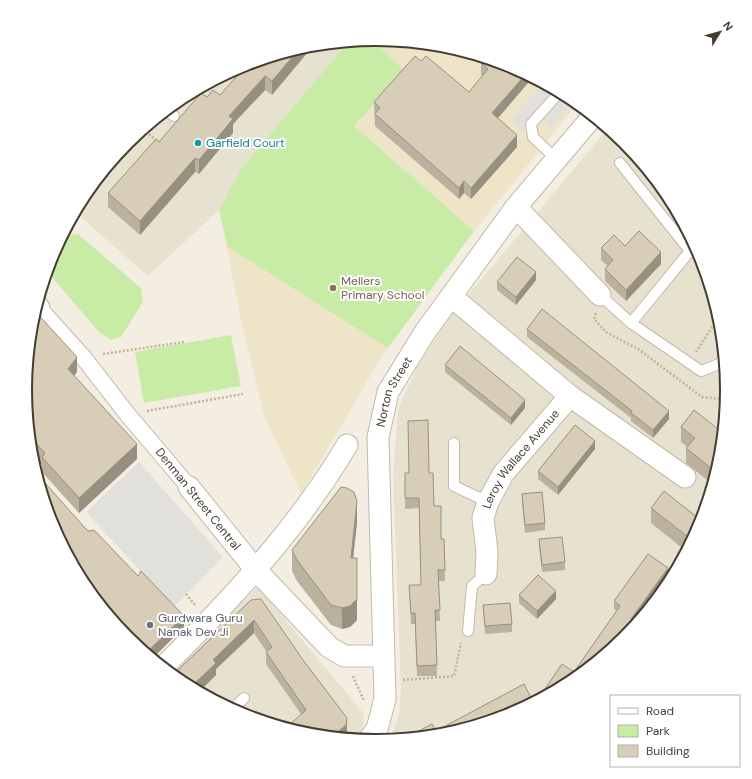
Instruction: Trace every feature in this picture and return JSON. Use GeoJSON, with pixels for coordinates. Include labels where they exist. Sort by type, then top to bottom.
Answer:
{"type":"FeatureCollection","features":[{"type":"Feature","properties":{"kind":"street","name":"Norton Street"},"geometry":{"type":"LineString","coordinates":[[373,734],[384,699],[385,680],[383,656],[378,436],[388,392],[425,332],[452,297],[516,207],[589,120]]}},
{"type":"Feature","properties":{"kind":"street"},"geometry":{"type":"LineString","coordinates":[[516,207],[600,295]]}},
{"type":"Feature","properties":{"kind":"street"},"geometry":{"type":"LineString","coordinates":[[452,297],[655,466],[685,477]]}},
{"type":"Feature","properties":{"kind":"street","name":"Denman Street Central"},"geometry":{"type":"LineString","coordinates":[[42,310],[83,357],[128,415],[255,568],[329,647],[344,656]]}},
{"type":"Feature","properties":{"kind":"street","name":"Leroy Wallace Avenue"},"geometry":{"type":"LineString","coordinates":[[486,574],[496,552],[483,518],[488,502],[502,474],[570,396]]}},
{"type":"Feature","properties":{"kind":"street"},"geometry":{"type":"LineString","coordinates":[[168,662],[209,622],[301,514],[330,474],[347,445]]}},
{"type":"Feature","properties":{"kind":"street"},"geometry":{"type":"LineString","coordinates":[[344,656],[383,656]]}},
{"type":"Feature","properties":{"kind":"lane"},"geometry":{"type":"LineString","coordinates":[[556,97],[531,124],[533,136],[556,159]]}},
{"type":"Feature","properties":{"kind":"lane"},"geometry":{"type":"LineString","coordinates":[[620,163],[687,243]]}},
{"type":"Feature","properties":{"kind":"lane"},"geometry":{"type":"LineString","coordinates":[[631,323],[691,250]]}},
{"type":"Feature","properties":{"kind":"lane"},"geometry":{"type":"LineString","coordinates":[[600,295],[631,323],[688,364],[701,371],[719,364]]}},
{"type":"Feature","properties":{"kind":"lane"},"geometry":{"type":"LineString","coordinates":[[454,443],[454,486],[488,502]]}},
{"type":"Feature","properties":{"kind":"lane"},"geometry":{"type":"LineString","coordinates":[[468,631],[472,586],[486,574]]}},
{"type":"Feature","properties":{"kind":"lane"},"geometry":{"type":"LineString","coordinates":[[238,704],[244,698]]}},
{"type":"Feature","properties":{"kind":"path"},"geometry":{"type":"LineString","coordinates":[[147,133],[159,143]]}},
{"type":"Feature","properties":{"kind":"path"},"geometry":{"type":"LineString","coordinates":[[600,295],[594,319],[606,332],[638,350],[702,397],[720,399]]}},
{"type":"Feature","properties":{"kind":"path"},"geometry":{"type":"LineString","coordinates":[[688,364],[713,325]]}},
{"type":"Feature","properties":{"kind":"path"},"geometry":{"type":"LineString","coordinates":[[83,357],[184,342]]}},
{"type":"Feature","properties":{"kind":"path"},"geometry":{"type":"LineString","coordinates":[[128,415],[243,394]]}},
{"type":"Feature","properties":{"kind":"path"},"geometry":{"type":"LineString","coordinates":[[385,680],[454,676],[459,646],[468,631]]}},
{"type":"Feature","properties":{"kind":"path"},"geometry":{"type":"LineString","coordinates":[[344,656],[365,702]]}},
{"type":"Feature","properties":{"kind":"shaded area","name":"Mellers Primary School"},"geometry":{"type":"Polygon","coordinates":[[[398,46],[421,48],[465,57],[508,72],[528,81],[574,108],[459,250],[382,356],[301,494],[264,416],[242,325],[219,210],[241,169],[344,47],[398,46]]]}},
{"type":"Feature","properties":{"kind":"shaded area"},"geometry":{"type":"Polygon","coordinates":[[[344,47],[241,169],[219,210],[148,276],[79,215],[103,180],[117,163],[149,131],[185,103],[224,81],[265,64],[287,57],[344,47]]]}},
{"type":"Feature","properties":{"kind":"shaded area"},"geometry":{"type":"Polygon","coordinates":[[[540,88],[570,105],[553,128],[543,119],[538,124],[527,127],[523,133],[510,120],[540,88]]]}},
{"type":"Feature","properties":{"kind":"shaded area"},"geometry":{"type":"Polygon","coordinates":[[[604,132],[635,163],[662,198],[685,237],[702,279],[717,345],[720,390],[717,434],[702,500],[685,542],[662,581],[649,599],[635,616],[603,648],[567,676],[528,698],[508,707],[465,722],[443,727],[421,731],[392,733],[399,715],[401,687],[393,477],[398,409],[418,366],[448,319],[604,132]]]}},
{"type":"Feature","properties":{"kind":"shaded area"},"geometry":{"type":"Polygon","coordinates":[[[139,462],[223,557],[174,607],[86,512],[139,462]]]}},
{"type":"Feature","properties":{"kind":"shaded area"},"geometry":{"type":"Polygon","coordinates":[[[258,587],[364,714],[363,730],[360,733],[331,731],[287,722],[265,715],[224,698],[185,676],[173,667],[258,587]]]}},
{"type":"Feature","properties":{"kind":"green space"},"geometry":{"type":"Polygon","coordinates":[[[378,46],[404,70],[354,126],[474,231],[388,348],[228,247],[219,210],[241,169],[344,47],[378,46]]]}},
{"type":"Feature","properties":{"kind":"green space"},"geometry":{"type":"Polygon","coordinates":[[[78,234],[141,288],[143,302],[121,337],[111,340],[100,333],[51,276],[67,237],[78,234]]]}},
{"type":"Feature","properties":{"kind":"green space"},"geometry":{"type":"Polygon","coordinates":[[[231,335],[241,386],[144,403],[135,352],[231,335]]]}},
{"type":"Feature","properties":{"kind":"building","name":"Garfield Court"},"geometry":{"type":"Polygon","coordinates":[[[294,55],[272,81],[265,76],[229,116],[233,119],[199,160],[195,158],[140,221],[108,193],[156,139],[159,142],[200,94],[202,93],[207,97],[213,90],[220,95],[238,75],[265,64],[294,55]]]}},
{"type":"Feature","properties":{"kind":"building"},"geometry":{"type":"Polygon","coordinates":[[[415,56],[421,61],[426,56],[469,92],[488,69],[482,62],[522,78],[492,113],[517,135],[471,188],[464,181],[459,188],[375,114],[380,108],[374,102],[415,56]]]}},
{"type":"Feature","properties":{"kind":"building"},"geometry":{"type":"Polygon","coordinates":[[[639,231],[661,252],[626,290],[605,269],[613,260],[601,248],[614,235],[625,246],[639,231]]]}},
{"type":"Feature","properties":{"kind":"building"},"geometry":{"type":"Polygon","coordinates":[[[517,257],[536,272],[516,297],[497,282],[517,257]]]}},
{"type":"Feature","properties":{"kind":"building"},"geometry":{"type":"Polygon","coordinates":[[[542,309],[669,411],[653,430],[631,413],[632,411],[527,329],[542,309]]]}},
{"type":"Feature","properties":{"kind":"building"},"geometry":{"type":"Polygon","coordinates":[[[40,317],[77,357],[68,369],[137,444],[79,498],[42,457],[45,453],[37,444],[32,390],[35,345],[40,317]]]}},
{"type":"Feature","properties":{"kind":"building"},"geometry":{"type":"Polygon","coordinates":[[[460,346],[525,400],[511,418],[445,365],[460,346]]]}},
{"type":"Feature","properties":{"kind":"building"},"geometry":{"type":"Polygon","coordinates":[[[694,410],[717,429],[711,468],[686,448],[695,438],[681,427],[694,410]]]}},
{"type":"Feature","properties":{"kind":"building"},"geometry":{"type":"Polygon","coordinates":[[[428,420],[429,473],[433,473],[434,506],[441,506],[441,539],[444,539],[445,570],[438,570],[440,610],[435,610],[437,665],[417,666],[415,613],[411,614],[409,585],[421,585],[419,498],[405,498],[405,473],[409,473],[408,421],[428,420]]]}},
{"type":"Feature","properties":{"kind":"building"},"geometry":{"type":"Polygon","coordinates":[[[575,425],[595,441],[558,487],[538,471],[575,425]]]}},
{"type":"Feature","properties":{"kind":"building"},"geometry":{"type":"Polygon","coordinates":[[[45,483],[86,529],[89,531],[94,530],[138,576],[141,571],[184,616],[150,649],[133,633],[103,599],[78,561],[67,542],[58,521],[45,483]]]}},
{"type":"Feature","properties":{"kind":"building"},"geometry":{"type":"Polygon","coordinates":[[[341,487],[347,488],[354,492],[357,501],[351,558],[357,558],[357,599],[350,606],[342,608],[331,605],[297,560],[292,550],[341,487]]]}},
{"type":"Feature","properties":{"kind":"building"},"geometry":{"type":"Polygon","coordinates":[[[664,491],[696,516],[687,536],[651,508],[664,491]]]}},
{"type":"Feature","properties":{"kind":"building"},"geometry":{"type":"Polygon","coordinates":[[[542,492],[545,523],[525,525],[522,494],[542,492]]]}},
{"type":"Feature","properties":{"kind":"building"},"geometry":{"type":"Polygon","coordinates":[[[562,537],[565,562],[542,565],[539,539],[562,537]]]}},
{"type":"Feature","properties":{"kind":"building"},"geometry":{"type":"Polygon","coordinates":[[[648,554],[668,568],[632,620],[603,648],[576,669],[620,606],[614,601],[648,554]]]}},
{"type":"Feature","properties":{"kind":"building"},"geometry":{"type":"Polygon","coordinates":[[[538,575],[556,591],[537,611],[519,595],[538,575]]]}},
{"type":"Feature","properties":{"kind":"building"},"geometry":{"type":"Polygon","coordinates":[[[261,599],[303,660],[347,718],[346,725],[338,732],[291,723],[306,710],[266,652],[272,647],[254,620],[213,660],[216,663],[196,682],[178,670],[251,600],[261,599]]]}},
{"type":"Feature","properties":{"kind":"building"},"geometry":{"type":"Polygon","coordinates":[[[510,603],[512,624],[485,626],[483,605],[510,603]]]}},
{"type":"Feature","properties":{"kind":"building"},"geometry":{"type":"Polygon","coordinates":[[[562,664],[573,671],[545,689],[562,664]]]}},
{"type":"Feature","properties":{"kind":"building"},"geometry":{"type":"Polygon","coordinates":[[[524,684],[530,697],[487,715],[444,727],[524,684]]]}},
{"type":"Feature","properties":{"kind":"building"},"geometry":{"type":"Polygon","coordinates":[[[432,724],[435,729],[418,731],[432,724]]]}},
{"type":"Feature","properties":{"kind":"place","name":"Garfield Court"},"geometry":{"type":"Point","coordinates":[198,143]}},
{"type":"Feature","properties":{"kind":"place","name":"Mellers Primary School"},"geometry":{"type":"Point","coordinates":[333,288]}},
{"type":"Feature","properties":{"kind":"place","name":"Gurdwara Guru Nanak Dev Ji"},"geometry":{"type":"Point","coordinates":[150,625]}}]}
